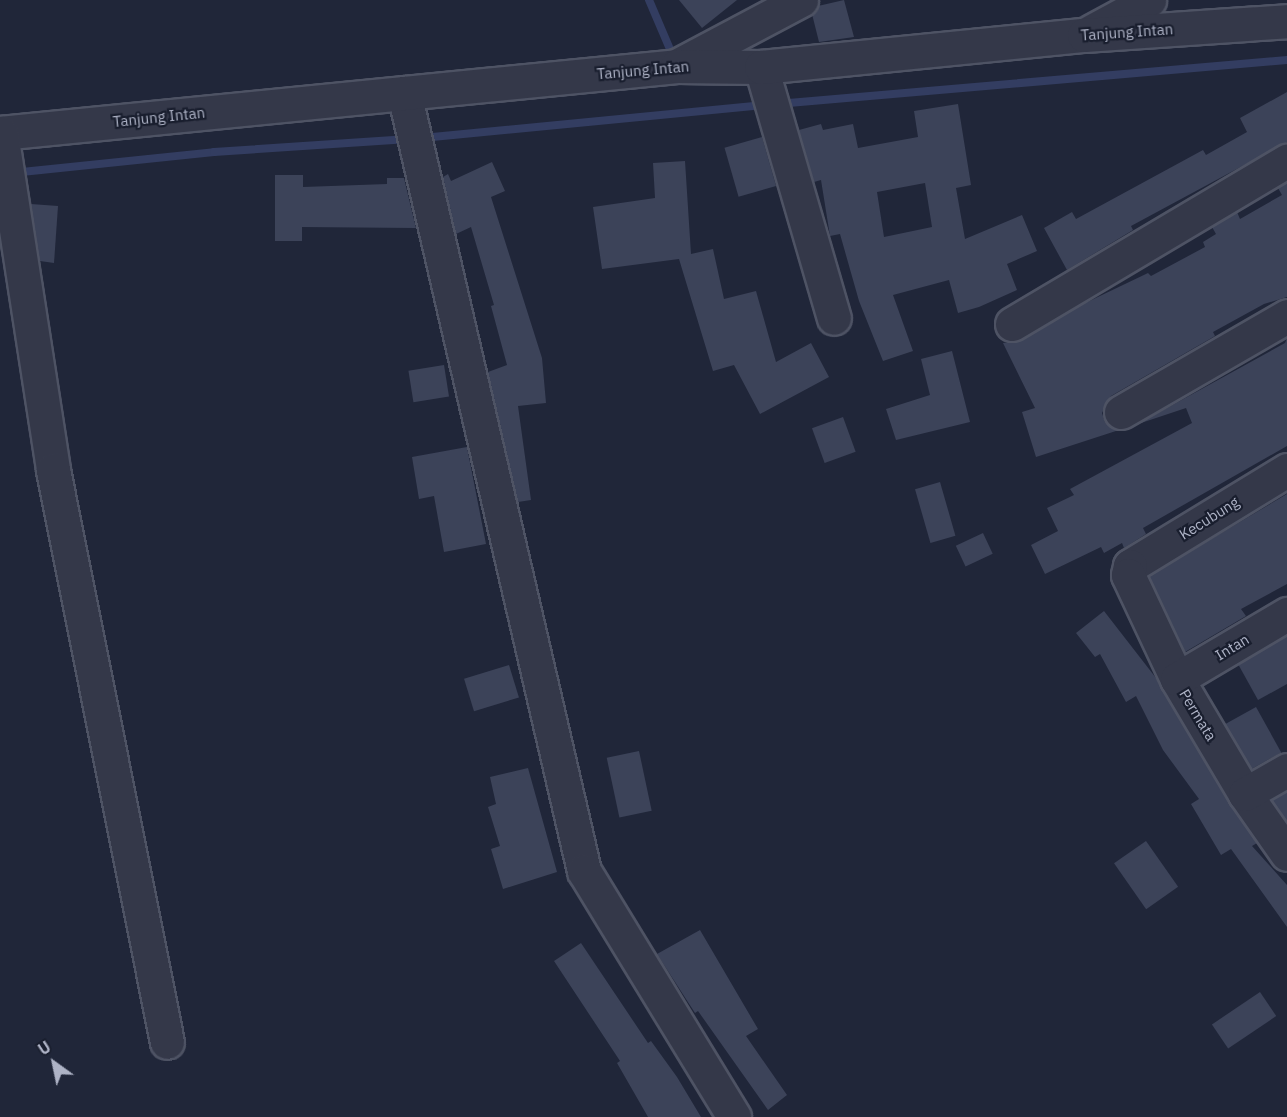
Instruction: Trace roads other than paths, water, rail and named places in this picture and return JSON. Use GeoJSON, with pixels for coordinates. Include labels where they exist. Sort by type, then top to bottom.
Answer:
{"type":"FeatureCollection","features":[{"type":"Feature","properties":{"kind":"street"},"geometry":{"type":"LineString","coordinates":[[677,66],[801,0]]}},
{"type":"Feature","properties":{"kind":"street"},"geometry":{"type":"LineString","coordinates":[[1084,35],[1149,0]]}},
{"type":"Feature","properties":{"kind":"street","name":"Tanjung Intan"},"geometry":{"type":"LineString","coordinates":[[2,140],[407,107],[677,66],[763,77],[1084,35],[1287,21]]}},
{"type":"Feature","properties":{"kind":"street"},"geometry":{"type":"LineString","coordinates":[[763,77],[834,318]]}},
{"type":"Feature","properties":{"kind":"street"},"geometry":{"type":"LineString","coordinates":[[407,107],[584,871],[734,1117]]}},
{"type":"Feature","properties":{"kind":"street"},"geometry":{"type":"LineString","coordinates":[[2,140],[53,470],[167,1042]]}},
{"type":"Feature","properties":{"kind":"street"},"geometry":{"type":"LineString","coordinates":[[1011,324],[1287,161]]}},
{"type":"Feature","properties":{"kind":"street"},"geometry":{"type":"LineString","coordinates":[[1121,412],[1287,316]]}},
{"type":"Feature","properties":{"kind":"street","name":"Kecubung"},"geometry":{"type":"LineString","coordinates":[[1130,566],[1287,470]]}},
{"type":"Feature","properties":{"kind":"street","name":"Permata"},"geometry":{"type":"LineString","coordinates":[[1130,566],[1131,584],[1177,679],[1245,794],[1287,854]]}},
{"type":"Feature","properties":{"kind":"street","name":"Intan"},"geometry":{"type":"LineString","coordinates":[[1177,679],[1287,614]]}},
{"type":"Feature","properties":{"kind":"street"},"geometry":{"type":"LineString","coordinates":[[1245,794],[1287,770]]}},
{"type":"Feature","properties":{"kind":"waterway"},"geometry":{"type":"LineString","coordinates":[[649,0],[672,54]]}},
{"type":"Feature","properties":{"kind":"waterway"},"geometry":{"type":"LineString","coordinates":[[777,104],[1287,60]]}},
{"type":"Feature","properties":{"kind":"waterway"},"geometry":{"type":"LineString","coordinates":[[422,138],[764,105]]}},
{"type":"Feature","properties":{"kind":"waterway"},"geometry":{"type":"LineString","coordinates":[[12,173],[214,152],[409,139]]}}]}
